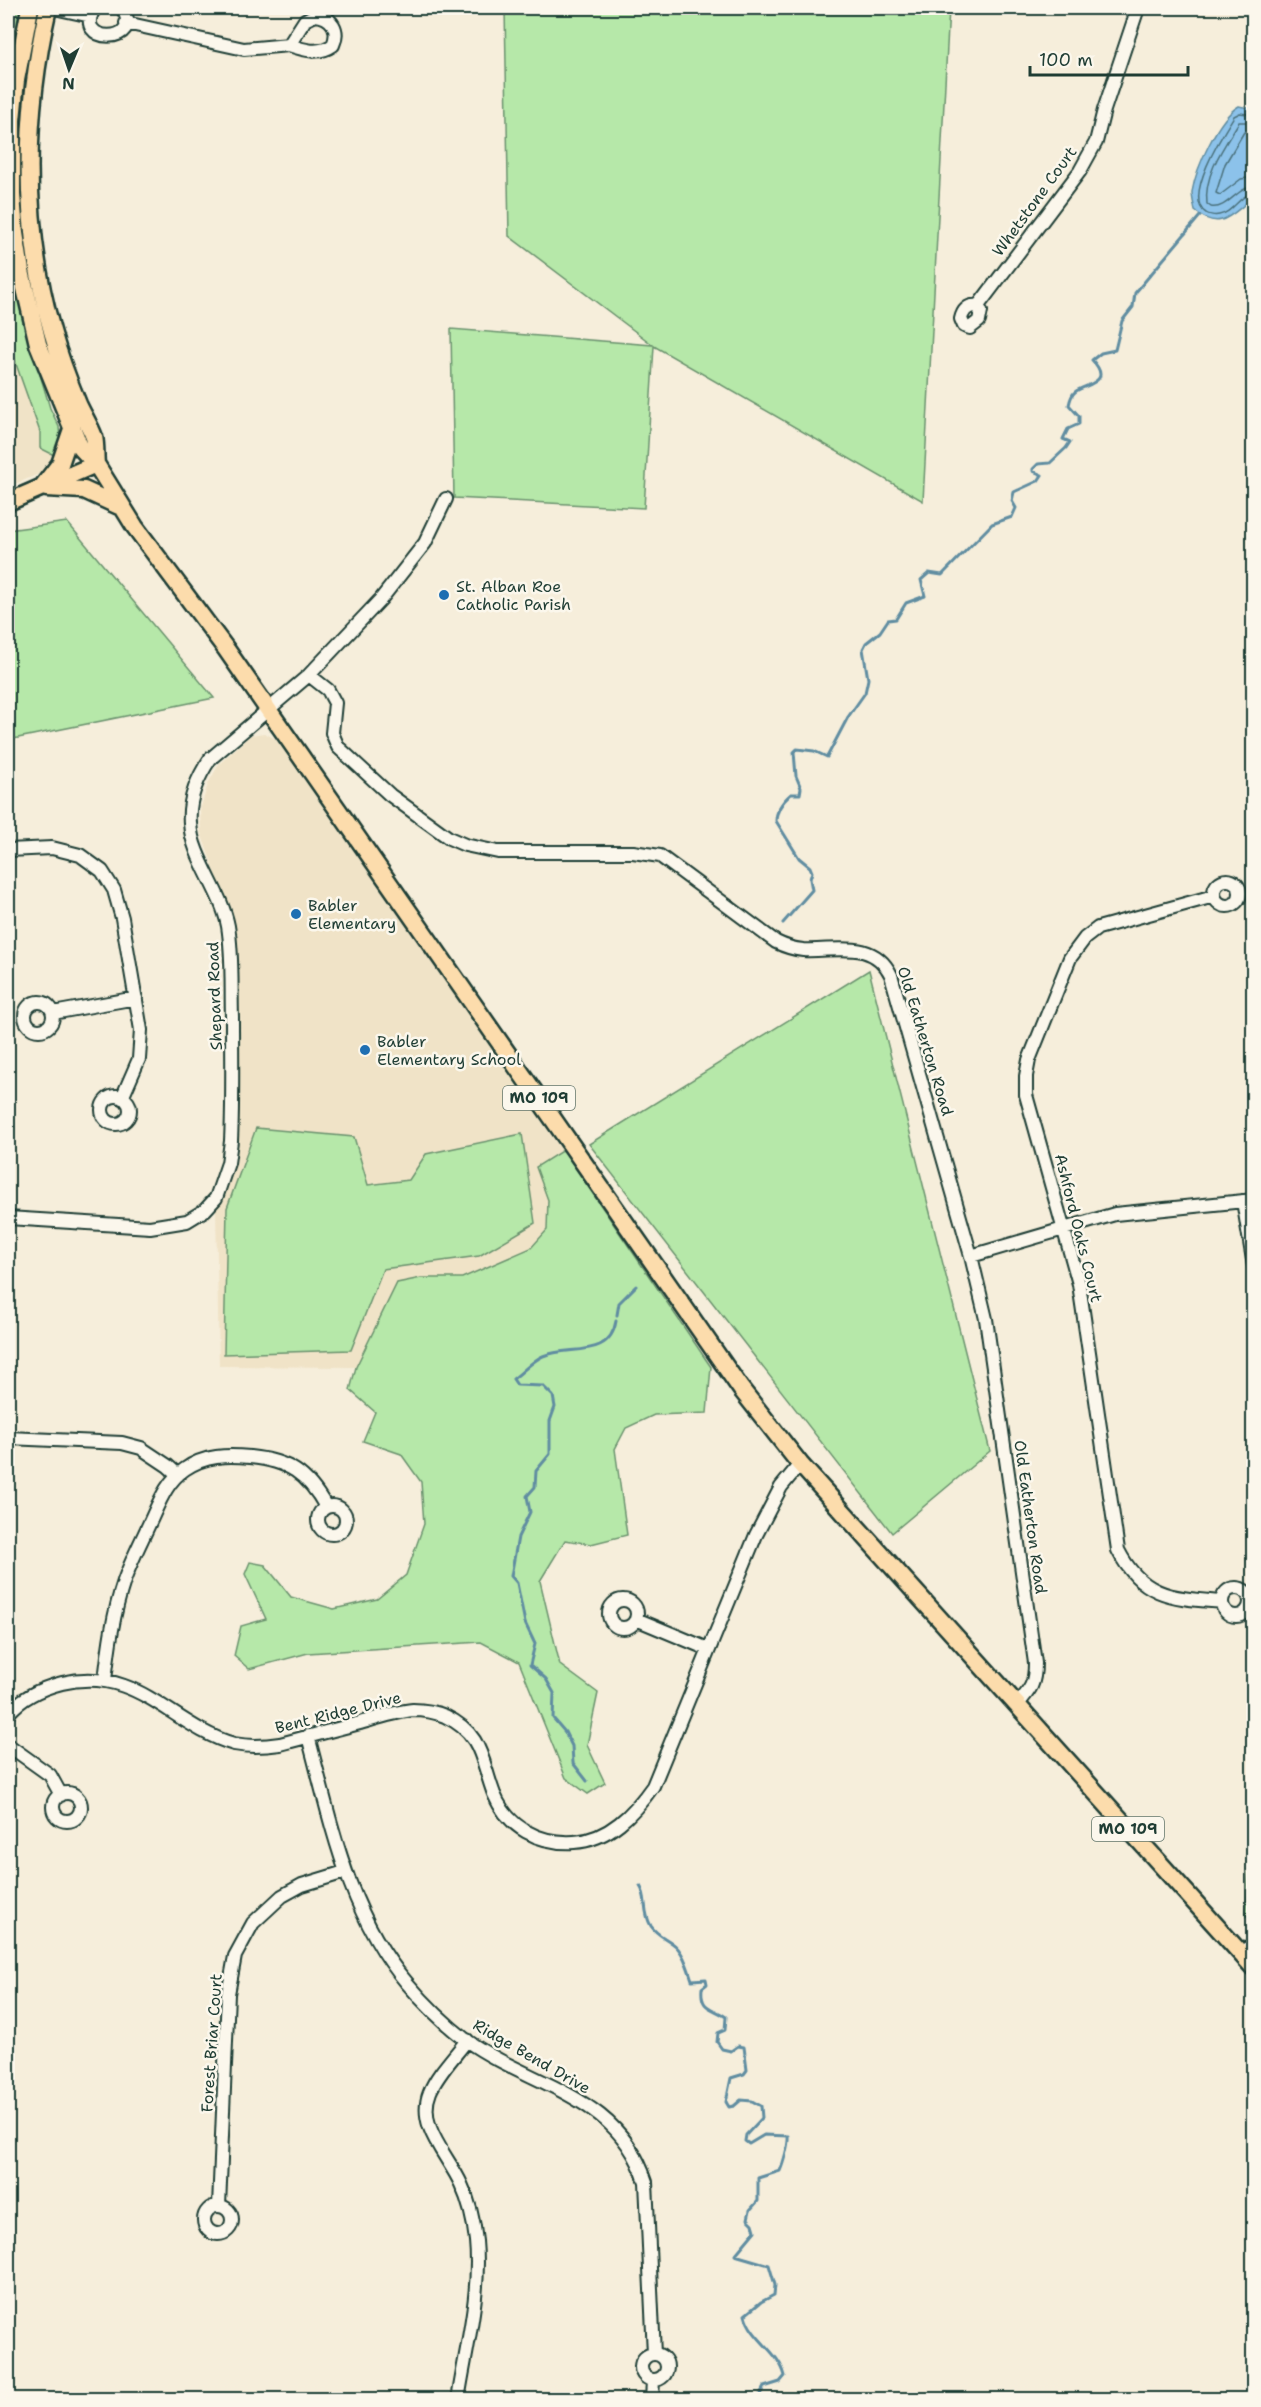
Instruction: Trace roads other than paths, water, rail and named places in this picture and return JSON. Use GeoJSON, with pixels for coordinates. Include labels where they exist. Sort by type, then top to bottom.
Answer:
{"type":"FeatureCollection","features":[{"type":"Feature","properties":{"kind":"main road","name":"MO 109"},"geometry":{"type":"LineString","coordinates":[[30,8],[22,42],[13,110],[11,175],[15,233],[22,280],[38,344],[80,447],[96,464],[121,507],[226,649],[715,1352],[800,1464],[1017,1705],[1247,1949],[1254,1968]]}},
{"type":"Feature","properties":{"kind":"main road","name":"MO 109"},"geometry":{"type":"LineString","coordinates":[[48,8],[36,68],[30,129],[29,163],[34,239],[52,332],[94,438],[96,464]]}},
{"type":"Feature","properties":{"kind":"main road"},"geometry":{"type":"LineString","coordinates":[[42,487],[60,464],[72,429]]}},
{"type":"Feature","properties":{"kind":"main road"},"geometry":{"type":"LineString","coordinates":[[8,502],[96,464]]}},
{"type":"Feature","properties":{"kind":"main road"},"geometry":{"type":"LineString","coordinates":[[42,487],[84,490],[121,507]]}},
{"type":"Feature","properties":{"kind":"street"},"geometry":{"type":"LineString","coordinates":[[54,8],[93,12],[93,28],[103,36],[111,37],[119,34],[126,24],[126,15],[122,8]]}},
{"type":"Feature","properties":{"kind":"street","name":"Whetstone Court"},"geometry":{"type":"LineString","coordinates":[[978,306],[1080,171],[1096,142],[1104,110],[1138,8]]}},
{"type":"Feature","properties":{"kind":"street"},"geometry":{"type":"LineString","coordinates":[[126,24],[244,49],[289,45]]}},
{"type":"Feature","properties":{"kind":"street","name":"Shepard Road"},"geometry":{"type":"LineString","coordinates":[[8,1218],[150,1227],[188,1221],[205,1210],[216,1198],[228,1163],[231,1141],[231,951],[224,910],[200,858],[190,825],[190,808],[200,774],[210,759],[233,738],[309,675],[381,599],[425,543],[446,499]]}},
{"type":"Feature","properties":{"kind":"street","name":"Old Eatherton Road"},"geometry":{"type":"LineString","coordinates":[[309,675],[328,690],[335,703],[332,733],[338,747],[390,795],[449,838],[465,845],[498,852],[633,852],[660,856],[670,861],[776,942],[803,950],[846,948],[879,958],[891,975],[971,1256],[986,1319],[1035,1663],[1035,1678],[1031,1689],[1017,1705]]}},
{"type":"Feature","properties":{"kind":"street"},"geometry":{"type":"LineString","coordinates":[[8,850],[62,849],[80,855],[102,871],[111,883],[117,899],[141,1030],[140,1053],[134,1073],[122,1098]]}},
{"type":"Feature","properties":{"kind":"street","name":"Ashford Oaks Court"},"geometry":{"type":"LineString","coordinates":[[1214,897],[1098,928],[1085,938],[1070,958],[1029,1060],[1026,1095],[1065,1227],[1079,1284],[1118,1550],[1131,1574],[1153,1590],[1177,1598],[1222,1602]]}},
{"type":"Feature","properties":{"kind":"street"},"geometry":{"type":"LineString","coordinates":[[53,1013],[136,998]]}},
{"type":"Feature","properties":{"kind":"street"},"geometry":{"type":"LineString","coordinates":[[971,1256],[1116,1214],[1248,1200],[1254,1266]]}},
{"type":"Feature","properties":{"kind":"street"},"geometry":{"type":"LineString","coordinates":[[8,1438],[122,1443],[141,1448],[178,1475]]}},
{"type":"Feature","properties":{"kind":"street"},"geometry":{"type":"LineString","coordinates":[[105,1680],[112,1627],[125,1579],[164,1492],[185,1469],[217,1456],[269,1459],[288,1466],[303,1476],[314,1486],[326,1507]]}},
{"type":"Feature","properties":{"kind":"street","name":"Bent Ridge Drive"},"geometry":{"type":"LineString","coordinates":[[8,1714],[30,1695],[49,1686],[75,1680],[105,1680],[127,1686],[211,1734],[236,1744],[265,1746],[415,1710],[444,1716],[474,1739],[482,1753],[495,1794],[504,1812],[516,1825],[548,1842],[586,1841],[624,1821],[653,1786],[767,1511],[781,1487],[800,1464]]}},
{"type":"Feature","properties":{"kind":"street"},"geometry":{"type":"LineString","coordinates":[[636,1618],[708,1649]]}},
{"type":"Feature","properties":{"kind":"street","name":"Ridge Bend Drive"},"geometry":{"type":"LineString","coordinates":[[308,1736],[345,1872],[361,1913],[406,1982],[466,2040],[580,2101],[619,2130],[630,2145],[640,2163],[646,2182],[654,2354]]}},
{"type":"Feature","properties":{"kind":"street"},"geometry":{"type":"LineString","coordinates":[[8,1745],[50,1775],[61,1795]]}},
{"type":"Feature","properties":{"kind":"street","name":"Forest Briar Court"},"geometry":{"type":"LineString","coordinates":[[219,2206],[228,1994],[235,1956],[253,1923],[282,1896],[302,1885],[345,1872]]}},
{"type":"Feature","properties":{"kind":"street"},"geometry":{"type":"LineString","coordinates":[[458,2400],[476,2289],[478,2266],[476,2239],[470,2209],[461,2184],[433,2135],[427,2119],[427,2099],[431,2089],[466,2040]]}},
{"type":"Feature","properties":{"kind":"street","name":"Ridge Bend Drive"},"geometry":{"type":"LineString","coordinates":[[654,2354],[665,2359],[667,2367],[662,2378],[653,2380],[645,2377],[640,2369],[645,2357],[654,2354]]}},
{"type":"Feature","properties":{"kind":"street","name":"Ridge Bend Drive"},"geometry":{"type":"LineString","coordinates":[[652,2400],[653,2380]]}},
{"type":"Feature","properties":{"kind":"water"},"geometry":{"type":"Polygon","coordinates":[[[1239,106],[1253,109],[1253,198],[1232,215],[1219,221],[1212,220],[1195,211],[1192,192],[1194,182],[1203,157],[1216,132],[1223,121],[1239,106]]]}},
{"type":"Feature","properties":{"kind":"waterway"},"geometry":{"type":"LineString","coordinates":[[783,923],[812,890],[810,867],[799,858],[776,821],[779,809],[785,800],[791,794],[800,794],[801,788],[796,776],[794,752],[797,749],[814,751],[827,757],[848,717],[865,693],[868,679],[863,649],[866,643],[880,632],[888,620],[896,619],[906,603],[925,596],[921,580],[929,573],[942,575],[992,524],[1012,517],[1016,508],[1012,501],[1014,492],[1038,481],[1042,475],[1033,469],[1038,464],[1050,463],[1066,448],[1070,442],[1063,439],[1068,429],[1079,424],[1079,416],[1069,405],[1072,396],[1099,378],[1098,368],[1092,360],[1101,353],[1115,350],[1122,321],[1133,307],[1135,293],[1200,216]]}},
{"type":"Feature","properties":{"kind":"waterway"},"geometry":{"type":"LineString","coordinates":[[617,1315],[619,1303],[636,1286]]}},
{"type":"Feature","properties":{"kind":"waterway"},"geometry":{"type":"LineString","coordinates":[[587,1781],[573,1763],[572,1746],[565,1732],[553,1718],[554,1693],[546,1679],[530,1665],[535,1644],[525,1623],[517,1583],[511,1576],[518,1537],[530,1512],[527,1496],[535,1487],[536,1471],[550,1454],[550,1421],[555,1407],[553,1396],[543,1386],[517,1385],[513,1379],[543,1356],[598,1346],[612,1333],[616,1321]]}},
{"type":"Feature","properties":{"kind":"waterway"},"geometry":{"type":"LineString","coordinates":[[640,1886],[651,1926],[658,1934],[676,1946],[685,1960],[692,1980],[706,1979],[707,1984],[702,1988],[705,2004],[726,2017],[725,2030],[718,2033],[717,2042],[722,2049],[731,2051],[738,2046],[744,2047],[747,2070],[744,2074],[731,2078],[726,2102],[729,2107],[741,2100],[752,2101],[761,2106],[762,2118],[746,2135],[745,2141],[749,2144],[764,2135],[788,2136],[787,2149],[780,2171],[758,2178],[758,2201],[750,2210],[748,2219],[755,2231],[735,2255],[769,2265],[775,2285],[774,2295],[745,2315],[753,2331],[777,2359],[785,2376],[780,2382],[764,2387],[757,2400]]}},
{"type":"Feature","properties":{"kind":"place","name":"St. Alban Roe Catholic Parish"},"geometry":{"type":"Point","coordinates":[444,595]}},
{"type":"Feature","properties":{"kind":"place","name":"Babler Elementary"},"geometry":{"type":"Point","coordinates":[296,914]}},
{"type":"Feature","properties":{"kind":"place","name":"Babler Elementary School"},"geometry":{"type":"Point","coordinates":[365,1050]}}]}
